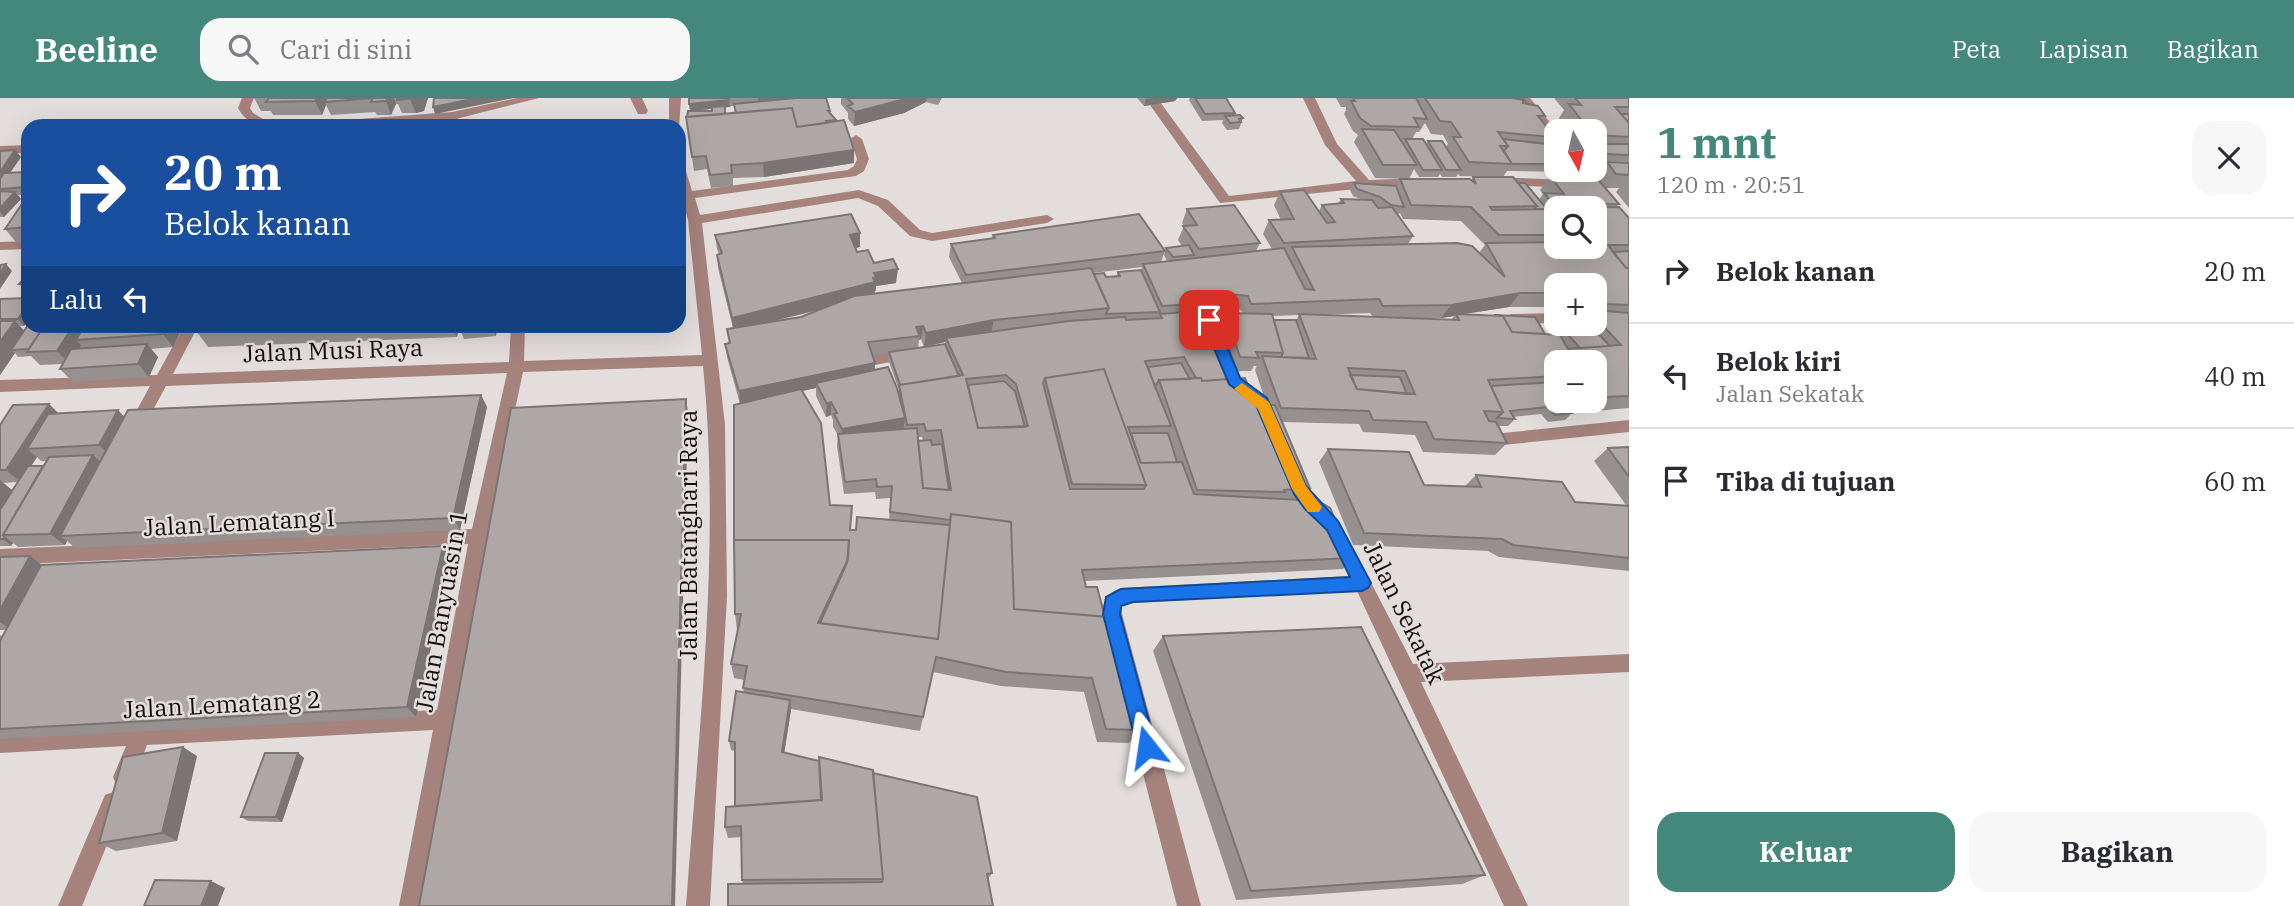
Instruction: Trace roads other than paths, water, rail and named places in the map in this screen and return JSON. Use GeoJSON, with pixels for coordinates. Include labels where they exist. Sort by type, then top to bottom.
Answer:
{"type":"FeatureCollection","features":[{"type":"Feature","properties":{"kind":"street"},"geometry":{"type":"LineString","coordinates":[[248,98],[244,108],[248,116],[254,119]]}},
{"type":"Feature","properties":{"kind":"street"},"geometry":{"type":"LineString","coordinates":[[414,119],[452,116],[533,98]]}},
{"type":"Feature","properties":{"kind":"street"},"geometry":{"type":"LineString","coordinates":[[636,98],[642,111]]}},
{"type":"Feature","properties":{"kind":"street"},"geometry":{"type":"LineString","coordinates":[[675,98],[676,119]]}},
{"type":"Feature","properties":{"kind":"street"},"geometry":{"type":"LineString","coordinates":[[1309,98],[1331,145],[1366,184]]}},
{"type":"Feature","properties":{"kind":"street"},"geometry":{"type":"LineString","coordinates":[[1524,98],[1544,123]]}},
{"type":"Feature","properties":{"kind":"street"},"geometry":{"type":"LineString","coordinates":[[1156,105],[1225,200],[1366,184],[1437,181]]}},
{"type":"Feature","properties":{"kind":"street"},"geometry":{"type":"LineString","coordinates":[[689,195],[851,173],[860,168],[863,159],[856,139]]}},
{"type":"Feature","properties":{"kind":"street"},"geometry":{"type":"LineString","coordinates":[[0,150],[21,149]]}},
{"type":"Feature","properties":{"kind":"street"},"geometry":{"type":"LineString","coordinates":[[851,173],[859,194]]}},
{"type":"Feature","properties":{"kind":"street"},"geometry":{"type":"LineString","coordinates":[[1474,181],[1592,184],[1629,234]]}},
{"type":"Feature","properties":{"kind":"street","name":"Jalan Batanghari Raya"},"geometry":{"type":"LineString","coordinates":[[686,187],[695,219],[717,425],[718,596],[698,906]]}},
{"type":"Feature","properties":{"kind":"street"},"geometry":{"type":"LineString","coordinates":[[695,219],[859,194],[883,203],[915,233],[932,237],[1047,219]]}},
{"type":"Feature","properties":{"kind":"street"},"geometry":{"type":"LineString","coordinates":[[0,246],[21,245]]}},
{"type":"Feature","properties":{"kind":"street"},"geometry":{"type":"LineString","coordinates":[[1492,320],[1544,318]]}},
{"type":"Feature","properties":{"kind":"street"},"geometry":{"type":"LineString","coordinates":[[123,450],[187,333]]}},
{"type":"Feature","properties":{"kind":"street","name":"Jalan Banyuasin 1"},"geometry":{"type":"LineString","coordinates":[[411,906],[479,536],[516,367],[518,333]]}},
{"type":"Feature","properties":{"kind":"street"},"geometry":{"type":"LineString","coordinates":[[870,360],[923,351]]}},
{"type":"Feature","properties":{"kind":"street","name":"Jalan Musi Raya"},"geometry":{"type":"LineString","coordinates":[[0,386],[710,360]]}},
{"type":"Feature","properties":{"kind":"street"},"geometry":{"type":"LineString","coordinates":[[1229,369],[1238,387],[1261,402],[1280,446]]}},
{"type":"Feature","properties":{"kind":"street"},"geometry":{"type":"LineString","coordinates":[[1503,439],[1629,426]]}},
{"type":"Feature","properties":{"kind":"street","name":"Jalan Sekatak"},"geometry":{"type":"LineString","coordinates":[[1332,525],[1407,673],[1516,906]]}},
{"type":"Feature","properties":{"kind":"street"},"geometry":{"type":"LineString","coordinates":[[53,578],[79,532]]}},
{"type":"Feature","properties":{"kind":"street","name":"Jalan Lematang I"},"geometry":{"type":"LineString","coordinates":[[0,557],[479,536]]}},
{"type":"Feature","properties":{"kind":"street"},"geometry":{"type":"LineString","coordinates":[[1189,906],[1112,614],[1112,602],[1121,596],[1133,595],[1362,583]]}},
{"type":"Feature","properties":{"kind":"street"},"geometry":{"type":"LineString","coordinates":[[1407,673],[1629,663]]}},
{"type":"Feature","properties":{"kind":"street","name":"Jalan Lematang 2"},"geometry":{"type":"LineString","coordinates":[[0,743],[447,719]]}},
{"type":"Feature","properties":{"kind":"street"},"geometry":{"type":"LineString","coordinates":[[70,906],[141,735]]}}]}
